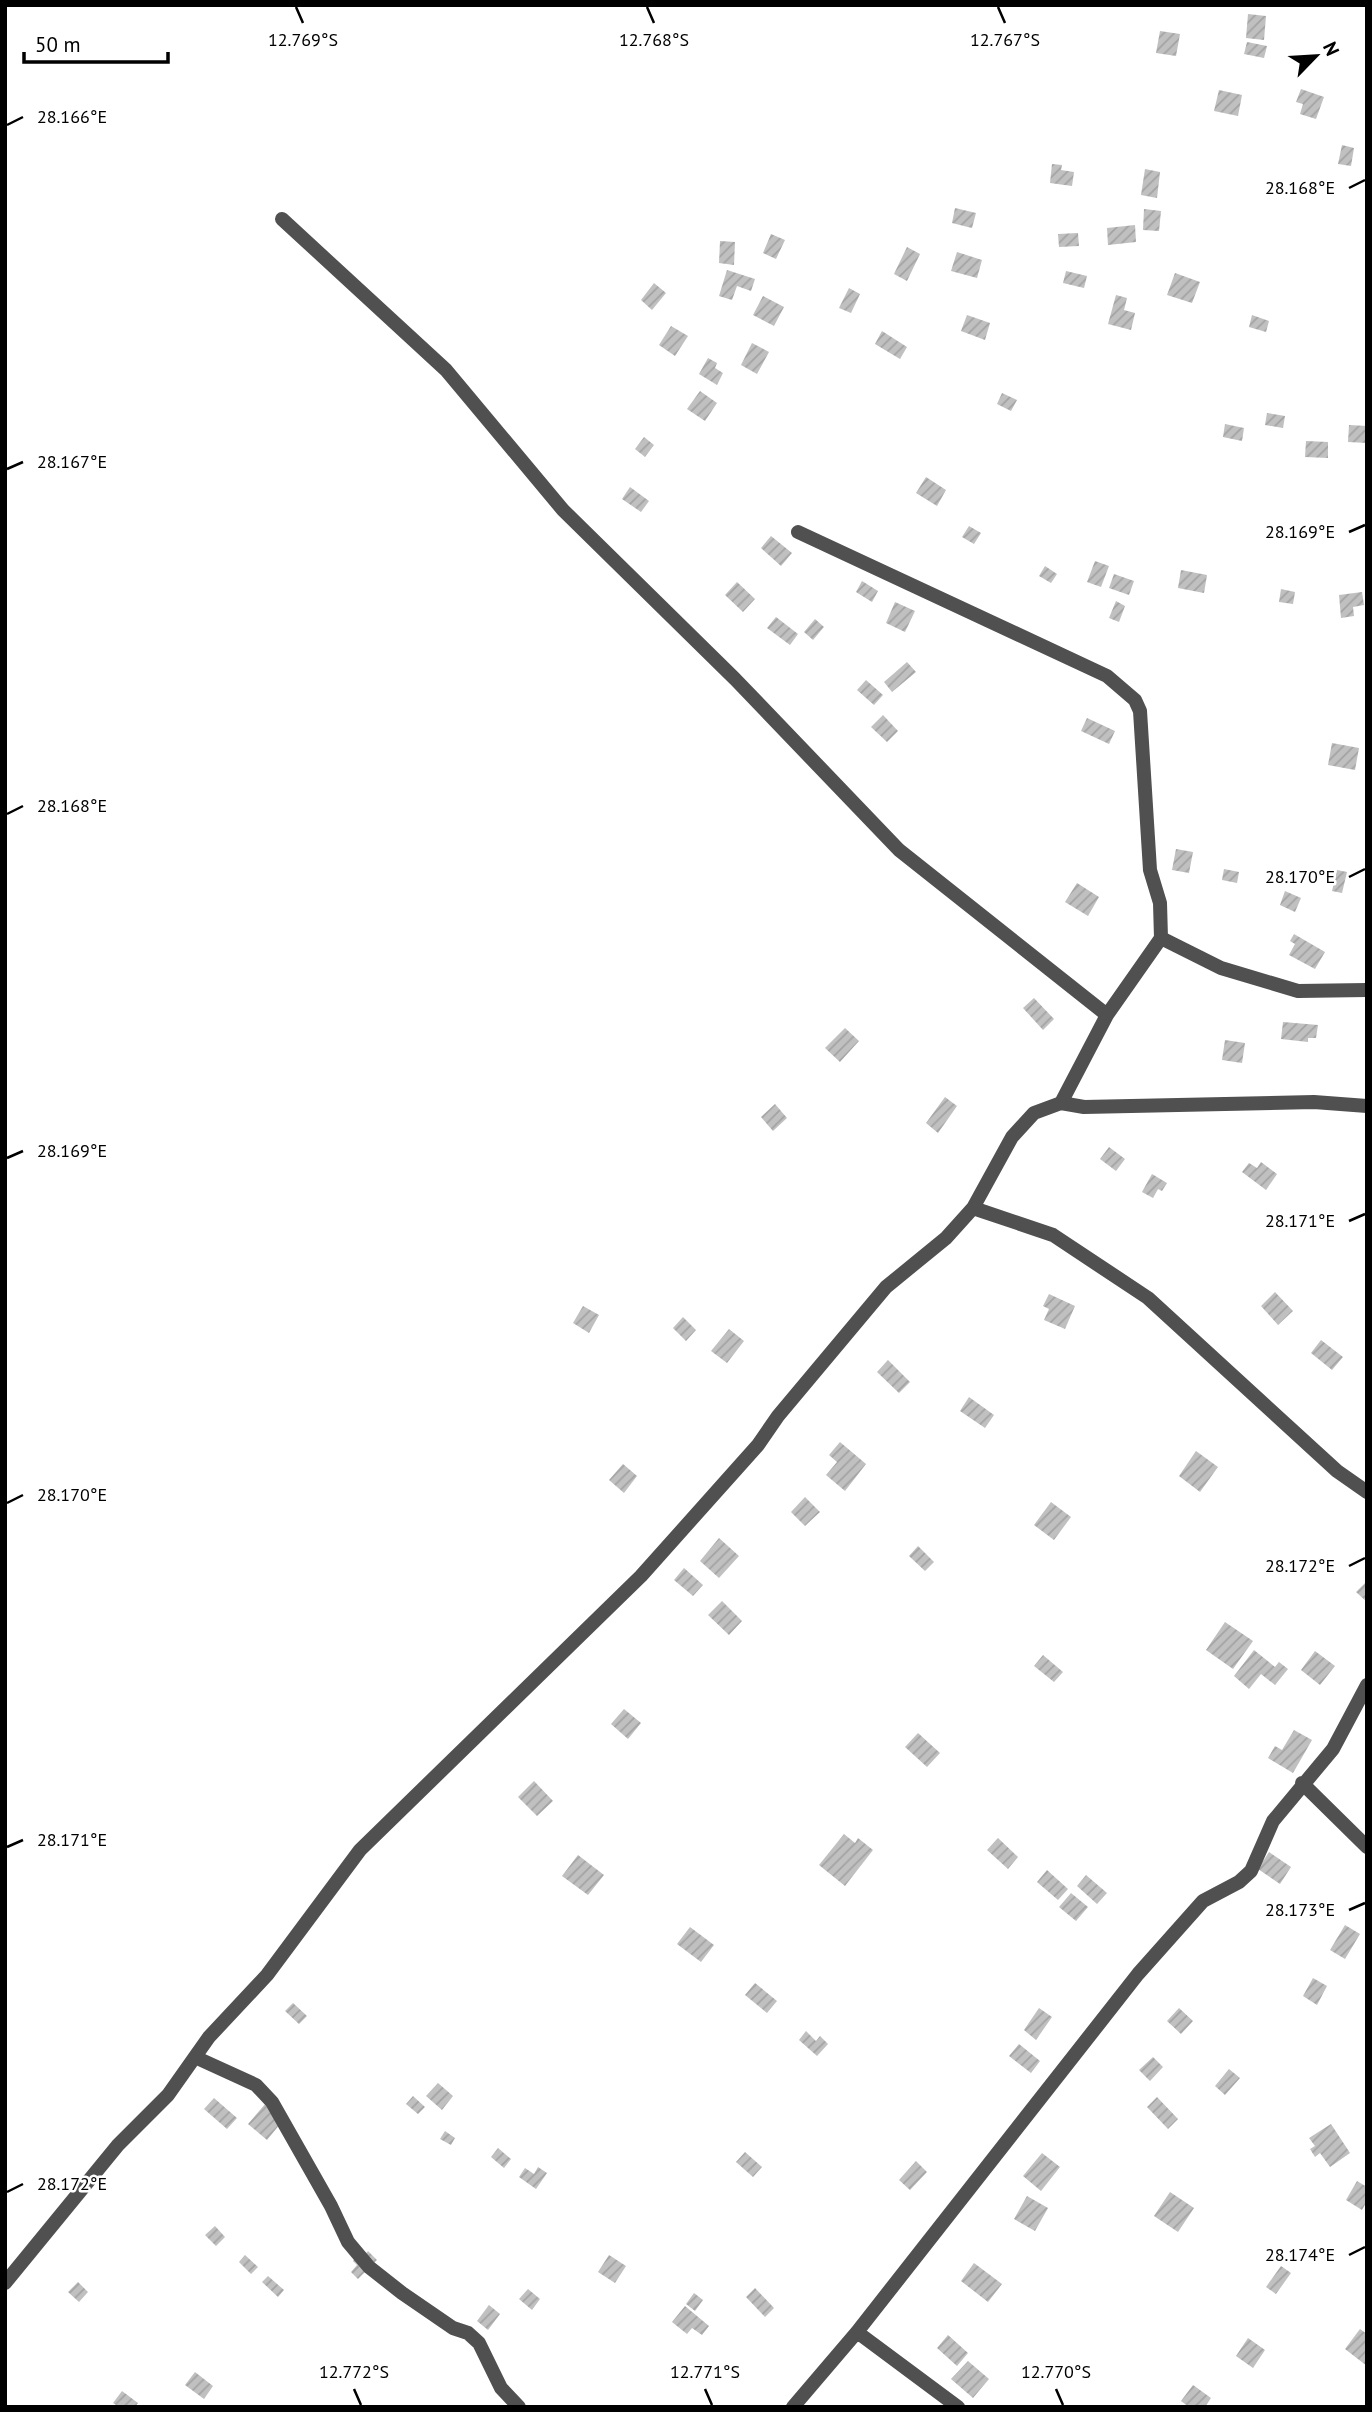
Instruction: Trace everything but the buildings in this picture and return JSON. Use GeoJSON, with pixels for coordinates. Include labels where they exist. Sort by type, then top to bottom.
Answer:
{"type":"FeatureCollection","features":[{"type":"Feature","properties":{"kind":"street"},"geometry":{"type":"LineString","coordinates":[[282,219],[446,370],[563,510],[735,679],[899,850],[1107,1014]]}},
{"type":"Feature","properties":{"kind":"street"},"geometry":{"type":"LineString","coordinates":[[798,532],[1107,676],[1135,700],[1140,711],[1150,870],[1160,904],[1161,938],[1107,1014],[1061,1104]]}},
{"type":"Feature","properties":{"kind":"street"},"geometry":{"type":"LineString","coordinates":[[1161,938],[1221,968],[1298,991],[1367,990]]}},
{"type":"Feature","properties":{"kind":"street"},"geometry":{"type":"LineString","coordinates":[[5,2283],[118,2145],[168,2095],[197,2058],[209,2037],[267,1975],[359,1850],[641,1576],[758,1446],[778,1416],[886,1287],[946,1238],[972,1208],[1012,1137],[1034,1113],[1061,1104],[1084,1107],[1314,1102],[1367,1106]]}},
{"type":"Feature","properties":{"kind":"street"},"geometry":{"type":"LineString","coordinates":[[972,1208],[1053,1235],[1148,1298],[1326,1461],[1367,1492]]}},
{"type":"Feature","properties":{"kind":"street"},"geometry":{"type":"LineString","coordinates":[[793,2407],[857,2332],[1138,1974],[1203,1901],[1239,1882],[1251,1871],[1273,1821],[1333,1749],[1367,1685]]}},
{"type":"Feature","properties":{"kind":"street"},"geometry":{"type":"LineString","coordinates":[[1302,1783],[1367,1847]]}},
{"type":"Feature","properties":{"kind":"street"},"geometry":{"type":"LineString","coordinates":[[197,2058],[256,2085],[272,2102],[331,2206],[348,2242],[369,2267],[402,2293],[436,2318],[474,2338],[491,2363],[501,2388],[519,2407]]}},
{"type":"Feature","properties":{"kind":"street"},"geometry":{"type":"LineString","coordinates":[[857,2332],[958,2407]]}}]}
